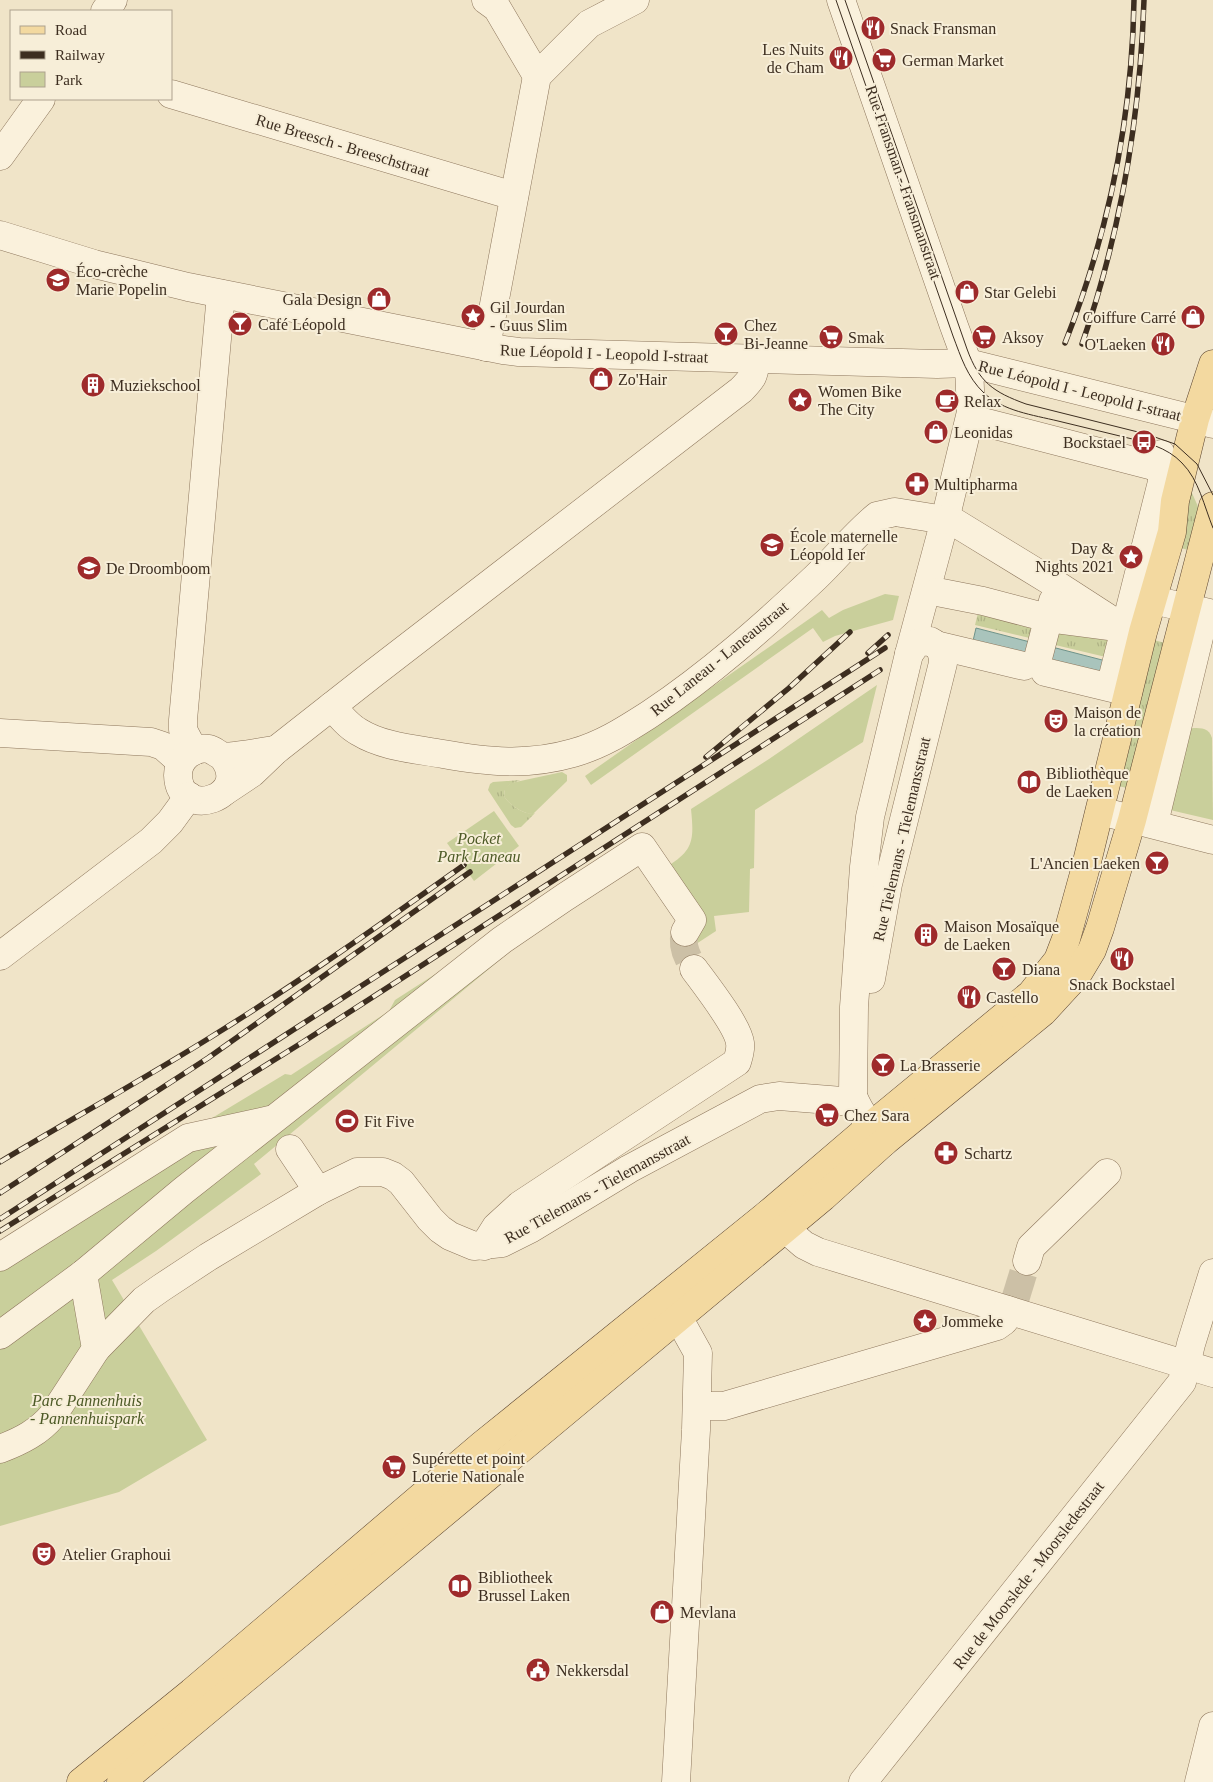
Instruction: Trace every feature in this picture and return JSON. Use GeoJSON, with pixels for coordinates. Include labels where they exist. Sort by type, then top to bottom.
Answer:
{"type":"FeatureCollection","features":[{"type":"Feature","properties":{"kind":"main road"},"geometry":{"type":"LineString","coordinates":[[121,1782],[671,1307],[776,1221],[877,1134],[1031,994],[1047,976],[1058,960],[1066,939],[1100,811],[1120,688],[1153,600],[1172,532],[1175,500],[1204,421],[1213,364]]}},
{"type":"Feature","properties":{"kind":"main road"},"geometry":{"type":"LineString","coordinates":[[877,1134],[1043,1012],[1077,975],[1092,950],[1143,819],[1200,633],[1213,506]]}},
{"type":"Feature","properties":{"kind":"main road"},"geometry":{"type":"LineString","coordinates":[[81,1782],[199,1686],[482,1445],[671,1307]]}},
{"type":"Feature","properties":{"kind":"street"},"geometry":{"type":"LineString","coordinates":[[486,0],[497,8],[537,76]]}},
{"type":"Feature","properties":{"kind":"street"},"geometry":{"type":"LineString","coordinates":[[486,347],[537,76],[589,24],[634,0]]}},
{"type":"Feature","properties":{"kind":"street","name":"Rue Fransman - Fransmanstraat"},"geometry":{"type":"LineString","coordinates":[[841,0],[954,326],[965,368],[971,412],[966,455],[958,485]]}},
{"type":"Feature","properties":{"kind":"street","name":"Rue Breesch - Breeschstraat"},"geometry":{"type":"LineString","coordinates":[[172,94],[514,196]]}},
{"type":"Feature","properties":{"kind":"street"},"geometry":{"type":"LineString","coordinates":[[0,156],[40,100]]}},
{"type":"Feature","properties":{"kind":"street","name":"Rue Léopold I - Leopold I-straat"},"geometry":{"type":"LineString","coordinates":[[0,235],[94,264],[221,294],[486,347],[519,352],[756,359],[965,368],[1204,421]]}},
{"type":"Feature","properties":{"kind":"street"},"geometry":{"type":"LineString","coordinates":[[221,294],[183,720],[187,756],[178,771],[178,780],[182,789],[188,796],[198,801],[208,801],[217,798],[252,773],[276,750],[332,706],[741,390],[752,379],[756,359]]}},
{"type":"Feature","properties":{"kind":"street"},"geometry":{"type":"LineString","coordinates":[[909,654],[917,643],[930,642],[936,645],[1036,666],[1120,688],[1129,629],[1150,547],[1163,478],[1155,457],[1003,421]]}},
{"type":"Feature","properties":{"kind":"street","name":"Rue Tielemans - Tielemansstraat"},"geometry":{"type":"LineString","coordinates":[[0,1449],[38,1431],[45,1425],[54,1415],[96,1349],[144,1300],[192,1267],[318,1191],[357,1172],[383,1172],[393,1176],[401,1182],[440,1229],[450,1236],[474,1246],[484,1246],[502,1243],[530,1229],[629,1169],[760,1099],[779,1096],[842,1101],[853,1096],[854,1007],[864,867],[869,826],[909,654],[958,485]]}},
{"type":"Feature","properties":{"kind":"street","name":"Rue Laneau - Laneaustraat"},"geometry":{"type":"LineString","coordinates":[[332,706],[346,722],[360,733],[372,739],[404,747],[480,761],[505,762],[534,761],[572,753],[595,746],[612,738],[693,683],[777,614],[877,516],[895,512],[949,521]]}},
{"type":"Feature","properties":{"kind":"street"},"geometry":{"type":"LineString","coordinates":[[949,521],[1057,584],[1129,629]]}},
{"type":"Feature","properties":{"kind":"street"},"geometry":{"type":"LineString","coordinates":[[1036,666],[1057,584]]}},
{"type":"Feature","properties":{"kind":"street"},"geometry":{"type":"LineString","coordinates":[[937,592],[983,601],[1048,618],[1129,629]]}},
{"type":"Feature","properties":{"kind":"street"},"geometry":{"type":"LineString","coordinates":[[1143,819],[1200,633],[1153,600]]}},
{"type":"Feature","properties":{"kind":"street","name":"Rue Tielemans - Tielemansstraat"},"geometry":{"type":"LineString","coordinates":[[854,1069],[888,884],[943,663],[941,650],[936,645]]}},
{"type":"Feature","properties":{"kind":"street"},"geometry":{"type":"LineString","coordinates":[[0,733],[150,742],[187,756],[209,749],[222,756],[226,761],[230,773],[228,786],[225,791]]}},
{"type":"Feature","properties":{"kind":"street"},"geometry":{"type":"LineString","coordinates":[[222,756],[276,750]]}},
{"type":"Feature","properties":{"kind":"street"},"geometry":{"type":"LineString","coordinates":[[0,956],[151,841],[170,822],[188,796]]}},
{"type":"Feature","properties":{"kind":"street"},"geometry":{"type":"LineString","coordinates":[[1100,811],[1143,819],[1213,840]]}},
{"type":"Feature","properties":{"kind":"street"},"geometry":{"type":"LineString","coordinates":[[0,1334],[82,1274],[184,1190],[277,1119],[502,940],[642,847],[692,920],[685,932]]}},
{"type":"Feature","properties":{"kind":"street"},"geometry":{"type":"LineString","coordinates":[[484,1246],[496,1226],[520,1205],[736,1062],[740,1054],[740,1040],[713,994],[694,969]]}},
{"type":"Feature","properties":{"kind":"street"},"geometry":{"type":"LineString","coordinates":[[853,1096],[858,1108],[877,1134]]}},
{"type":"Feature","properties":{"kind":"street"},"geometry":{"type":"LineString","coordinates":[[0,1257],[188,1138],[277,1119]]}},
{"type":"Feature","properties":{"kind":"street"},"geometry":{"type":"LineString","coordinates":[[290,1149],[318,1191]]}},
{"type":"Feature","properties":{"kind":"street"},"geometry":{"type":"LineString","coordinates":[[1027,1262],[1031,1247],[1107,1173]]}},
{"type":"Feature","properties":{"kind":"street"},"geometry":{"type":"LineString","coordinates":[[776,1221],[804,1245],[818,1252],[971,1299],[1011,1307],[1205,1358]]}},
{"type":"Feature","properties":{"kind":"street","name":"Rue de Moorslede - Moorsledestraat"},"geometry":{"type":"LineString","coordinates":[[863,1782],[1182,1382],[1205,1358],[1213,1273]]}},
{"type":"Feature","properties":{"kind":"street"},"geometry":{"type":"LineString","coordinates":[[82,1274],[96,1349]]}},
{"type":"Feature","properties":{"kind":"street"},"geometry":{"type":"LineString","coordinates":[[963,1335],[971,1299]]}},
{"type":"Feature","properties":{"kind":"street"},"geometry":{"type":"LineString","coordinates":[[671,1307],[698,1353],[698,1406],[676,1782]]}},
{"type":"Feature","properties":{"kind":"street"},"geometry":{"type":"LineString","coordinates":[[698,1406],[724,1406],[997,1326],[1004,1321],[1011,1307]]}},
{"type":"Feature","properties":{"kind":"street"},"geometry":{"type":"LineString","coordinates":[[1199,1782],[1213,1726]]}},
{"type":"Feature","properties":{"kind":"green space"},"geometry":{"type":"Polygon","coordinates":[[[1191,491],[1201,513],[1192,551],[1177,547],[1191,491]]]}},
{"type":"Feature","properties":{"kind":"green space"},"geometry":{"type":"Polygon","coordinates":[[[885,594],[899,596],[893,620],[835,636],[823,642],[813,628],[591,785],[585,776],[822,610],[829,618],[843,610],[885,594]]]}},
{"type":"Feature","properties":{"kind":"green space"},"geometry":{"type":"Polygon","coordinates":[[[980,605],[1039,619],[1034,639],[975,625],[980,605]]]}},
{"type":"Feature","properties":{"kind":"green space"},"geometry":{"type":"Polygon","coordinates":[[[1056,624],[1115,638],[1110,658],[1051,644],[1056,624]]]}},
{"type":"Feature","properties":{"kind":"green space"},"geometry":{"type":"Polygon","coordinates":[[[1150,639],[1169,644],[1132,789],[1113,785],[1150,639]]]}},
{"type":"Feature","properties":{"kind":"green space","name":"Parc Pannenhuis - Pannenhuispark"},"geometry":{"type":"Polygon","coordinates":[[[877,685],[863,742],[755,810],[754,868],[750,869],[749,912],[714,916],[716,931],[693,946],[638,858],[571,901],[254,1164],[261,1174],[156,1251],[112,1280],[207,1440],[119,1492],[0,1526],[0,1246],[285,1074],[291,1075],[389,1011],[395,1000],[647,838],[668,866],[683,855],[690,843],[692,836],[691,809],[769,759],[877,685]]]}},
{"type":"Feature","properties":{"kind":"green space"},"geometry":{"type":"Polygon","coordinates":[[[1189,729],[1207,730],[1212,738],[1213,820],[1170,810],[1189,729]]]}},
{"type":"Feature","properties":{"kind":"green space"},"geometry":{"type":"Polygon","coordinates":[[[562,772],[567,775],[567,781],[533,814],[517,808],[509,803],[504,796],[505,788],[511,783],[562,772]]]}},
{"type":"Feature","properties":{"kind":"green space"},"geometry":{"type":"Polygon","coordinates":[[[520,780],[505,789],[504,796],[518,809],[531,814],[535,813],[521,827],[515,828],[511,825],[488,790],[493,782],[520,780]]]}},
{"type":"Feature","properties":{"kind":"green space","name":"Pocket Park Laneau"},"geometry":{"type":"Polygon","coordinates":[[[494,811],[519,846],[474,881],[447,843],[494,811]]]}},
{"type":"Feature","properties":{"kind":"water"},"geometry":{"type":"Polygon","coordinates":[[[976,628],[1030,642],[1027,655],[973,641],[976,628]]]}},
{"type":"Feature","properties":{"kind":"water"},"geometry":{"type":"Polygon","coordinates":[[[1052,647],[1106,661],[1103,674],[1049,660],[1052,647]]]}},
{"type":"Feature","properties":{"kind":"tunnel"},"geometry":{"type":"LineString","coordinates":[[685,932],[684,947],[694,969]]}},
{"type":"Feature","properties":{"kind":"tunnel"},"geometry":{"type":"LineString","coordinates":[[1015,1300],[1027,1261]]}},
{"type":"Feature","properties":{"kind":"tram line"},"geometry":{"type":"LineString","coordinates":[[836,0],[953,336],[973,380],[984,393],[1009,408],[1140,441],[1170,453],[1182,463],[1193,477],[1213,528]]}},
{"type":"Feature","properties":{"kind":"tram line"},"geometry":{"type":"LineString","coordinates":[[845,0],[967,349],[982,378],[996,390],[1026,404],[1146,434],[1175,444],[1197,464],[1213,495]]}},
{"type":"Feature","properties":{"kind":"railway"},"geometry":{"type":"LineString","coordinates":[[1065,343],[1094,259],[1115,175],[1129,89],[1134,0]]}},
{"type":"Feature","properties":{"kind":"railway"},"geometry":{"type":"LineString","coordinates":[[1082,344],[1108,260],[1126,174],[1138,88],[1144,0]]}},
{"type":"Feature","properties":{"kind":"railway"},"geometry":{"type":"LineString","coordinates":[[706,757],[789,688],[850,632]]}},
{"type":"Feature","properties":{"kind":"railway"},"geometry":{"type":"LineString","coordinates":[[868,653],[888,635]]}},
{"type":"Feature","properties":{"kind":"railway"},"geometry":{"type":"LineString","coordinates":[[0,1219],[885,648]]}},
{"type":"Feature","properties":{"kind":"railway"},"geometry":{"type":"LineString","coordinates":[[0,1231],[303,1042],[880,670]]}},
{"type":"Feature","properties":{"kind":"railway"},"geometry":{"type":"LineString","coordinates":[[0,1162],[159,1069],[276,996],[464,865]]}},
{"type":"Feature","properties":{"kind":"railway"},"geometry":{"type":"LineString","coordinates":[[0,1193],[208,1058],[470,872]]}},
{"type":"Feature","properties":{"kind":"place","name":"Snack Fransman"},"geometry":{"type":"Point","coordinates":[873,28]}},
{"type":"Feature","properties":{"kind":"place","name":"Les Nuits de Cham"},"geometry":{"type":"Point","coordinates":[841,58]}},
{"type":"Feature","properties":{"kind":"place","name":"German Market"},"geometry":{"type":"Point","coordinates":[884,60]}},
{"type":"Feature","properties":{"kind":"place","name":"Éco-crèche Marie Popelin"},"geometry":{"type":"Point","coordinates":[58,280]}},
{"type":"Feature","properties":{"kind":"place","name":"Star Gelebi"},"geometry":{"type":"Point","coordinates":[967,292]}},
{"type":"Feature","properties":{"kind":"place","name":"Gala Design"},"geometry":{"type":"Point","coordinates":[379,299]}},
{"type":"Feature","properties":{"kind":"place","name":"Gil Jourdan - Guus Slim"},"geometry":{"type":"Point","coordinates":[473,316]}},
{"type":"Feature","properties":{"kind":"place","name":"Coiffure Carré"},"geometry":{"type":"Point","coordinates":[1193,317]}},
{"type":"Feature","properties":{"kind":"place","name":"Café Léopold"},"geometry":{"type":"Point","coordinates":[240,324]}},
{"type":"Feature","properties":{"kind":"place","name":"Chez Bi-Jeanne"},"geometry":{"type":"Point","coordinates":[726,334]}},
{"type":"Feature","properties":{"kind":"place","name":"Smak"},"geometry":{"type":"Point","coordinates":[831,337]}},
{"type":"Feature","properties":{"kind":"place","name":"Aksoy"},"geometry":{"type":"Point","coordinates":[984,337]}},
{"type":"Feature","properties":{"kind":"place","name":"O'Laeken"},"geometry":{"type":"Point","coordinates":[1163,344]}},
{"type":"Feature","properties":{"kind":"place","name":"Zo'Hair"},"geometry":{"type":"Point","coordinates":[601,379]}},
{"type":"Feature","properties":{"kind":"place","name":"Muziekschool"},"geometry":{"type":"Point","coordinates":[93,385]}},
{"type":"Feature","properties":{"kind":"place","name":"Women Bike The City"},"geometry":{"type":"Point","coordinates":[800,400]}},
{"type":"Feature","properties":{"kind":"place","name":"Relax"},"geometry":{"type":"Point","coordinates":[947,401]}},
{"type":"Feature","properties":{"kind":"place","name":"Leonidas"},"geometry":{"type":"Point","coordinates":[936,432]}},
{"type":"Feature","properties":{"kind":"place","name":"Bockstael"},"geometry":{"type":"Point","coordinates":[1144,442]}},
{"type":"Feature","properties":{"kind":"place","name":"Multipharma"},"geometry":{"type":"Point","coordinates":[917,484]}},
{"type":"Feature","properties":{"kind":"place","name":"École maternelle Léopold Ier"},"geometry":{"type":"Point","coordinates":[772,545]}},
{"type":"Feature","properties":{"kind":"place","name":"Day & Nights 2021"},"geometry":{"type":"Point","coordinates":[1131,557]}},
{"type":"Feature","properties":{"kind":"place","name":"De Droomboom"},"geometry":{"type":"Point","coordinates":[89,568]}},
{"type":"Feature","properties":{"kind":"place","name":"Maison de la création"},"geometry":{"type":"Point","coordinates":[1056,721]}},
{"type":"Feature","properties":{"kind":"place","name":"Bibliothèque de Laeken"},"geometry":{"type":"Point","coordinates":[1029,782]}},
{"type":"Feature","properties":{"kind":"place","name":"L'Ancien Laeken"},"geometry":{"type":"Point","coordinates":[1157,863]}},
{"type":"Feature","properties":{"kind":"place","name":"Maison Mosaïque de Laeken"},"geometry":{"type":"Point","coordinates":[926,935]}},
{"type":"Feature","properties":{"kind":"place","name":"Snack Bockstael"},"geometry":{"type":"Point","coordinates":[1122,959]}},
{"type":"Feature","properties":{"kind":"place","name":"Diana"},"geometry":{"type":"Point","coordinates":[1004,969]}},
{"type":"Feature","properties":{"kind":"place","name":"Castello"},"geometry":{"type":"Point","coordinates":[969,997]}},
{"type":"Feature","properties":{"kind":"place","name":"La Brasserie"},"geometry":{"type":"Point","coordinates":[883,1065]}},
{"type":"Feature","properties":{"kind":"place","name":"Chez Sara"},"geometry":{"type":"Point","coordinates":[827,1115]}},
{"type":"Feature","properties":{"kind":"place","name":"Fit Five"},"geometry":{"type":"Point","coordinates":[347,1121]}},
{"type":"Feature","properties":{"kind":"place","name":"Schartz"},"geometry":{"type":"Point","coordinates":[946,1153]}},
{"type":"Feature","properties":{"kind":"place","name":"Jommeke"},"geometry":{"type":"Point","coordinates":[925,1321]}},
{"type":"Feature","properties":{"kind":"place","name":"Supérette et point Loterie Nationale"},"geometry":{"type":"Point","coordinates":[394,1467]}},
{"type":"Feature","properties":{"kind":"place","name":"Atelier Graphoui"},"geometry":{"type":"Point","coordinates":[44,1554]}},
{"type":"Feature","properties":{"kind":"place","name":"Bibliotheek Brussel Laken"},"geometry":{"type":"Point","coordinates":[460,1586]}},
{"type":"Feature","properties":{"kind":"place","name":"Mevlana"},"geometry":{"type":"Point","coordinates":[662,1612]}},
{"type":"Feature","properties":{"kind":"place","name":"Nekkersdal"},"geometry":{"type":"Point","coordinates":[538,1670]}}]}
